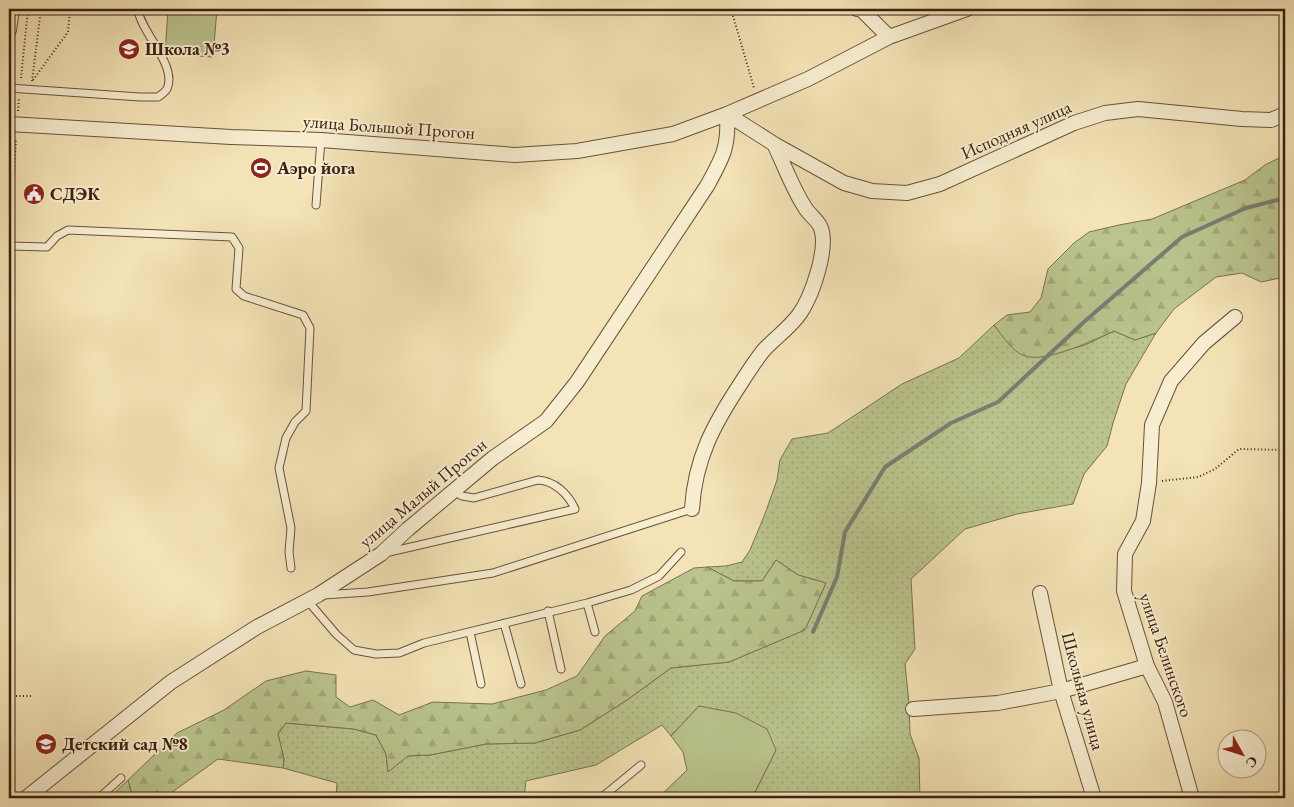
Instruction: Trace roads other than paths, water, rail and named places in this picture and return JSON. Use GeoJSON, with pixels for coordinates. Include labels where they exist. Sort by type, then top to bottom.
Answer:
{"type":"FeatureCollection","features":[{"type":"Feature","properties":{"kind":"street"},"geometry":{"type":"LineString","coordinates":[[9,30],[12,9]]}},
{"type":"Feature","properties":{"kind":"street"},"geometry":{"type":"LineString","coordinates":[[860,9],[889,37]]}},
{"type":"Feature","properties":{"kind":"street","name":"улица Большой Прогон"},"geometry":{"type":"LineString","coordinates":[[9,124],[231,137],[321,140],[515,156],[577,151],[673,134],[727,114],[808,79],[889,37],[967,9]]}},
{"type":"Feature","properties":{"kind":"street","name":"Исподняя улица"},"geometry":{"type":"LineString","coordinates":[[727,114],[774,144],[844,183],[872,191],[907,193],[940,184],[1074,123],[1105,113],[1138,109],[1271,120],[1285,114]]}},
{"type":"Feature","properties":{"kind":"street","name":"улица Малый Прогон"},"geometry":{"type":"LineString","coordinates":[[26,798],[171,682],[257,627],[312,598],[381,554],[493,458],[546,421],[577,382],[707,186],[722,158],[728,134],[727,114]]}},
{"type":"Feature","properties":{"kind":"street"},"geometry":{"type":"LineString","coordinates":[[692,509],[693,489],[699,464],[715,426],[762,352],[798,317],[805,305],[814,281],[824,245],[820,227],[806,208],[774,144]]}},
{"type":"Feature","properties":{"kind":"street","name":"улица Белинского"},"geometry":{"type":"LineString","coordinates":[[1192,798],[1165,702],[1147,666],[1124,591],[1125,554],[1143,521],[1149,482],[1152,425],[1171,381],[1204,343],[1235,317]]}},
{"type":"Feature","properties":{"kind":"street","name":"Школьная улица"},"geometry":{"type":"LineString","coordinates":[[1040,592],[1061,691],[1094,798]]}},
{"type":"Feature","properties":{"kind":"street"},"geometry":{"type":"LineString","coordinates":[[913,710],[998,704],[1061,691],[1147,666]]}},
{"type":"Feature","properties":{"kind":"lane"},"geometry":{"type":"LineString","coordinates":[[9,88],[158,97],[167,89],[168,74],[163,57],[146,29],[138,9]]}},
{"type":"Feature","properties":{"kind":"lane"},"geometry":{"type":"LineString","coordinates":[[316,205],[321,140]]}},
{"type":"Feature","properties":{"kind":"lane"},"geometry":{"type":"LineString","coordinates":[[9,246],[47,247],[57,236],[68,230],[232,237],[239,248],[236,289],[244,296],[303,315],[310,328],[306,411],[295,422],[286,438],[279,468],[291,528],[289,552],[291,568]]}},
{"type":"Feature","properties":{"kind":"lane"},"geometry":{"type":"LineString","coordinates":[[381,554],[575,509],[569,496],[547,480],[538,480],[474,498],[462,496],[454,490]]}},
{"type":"Feature","properties":{"kind":"lane"},"geometry":{"type":"LineString","coordinates":[[681,552],[658,576],[631,590],[587,603],[548,611],[424,643],[399,653],[376,654],[354,650],[336,634],[312,598],[493,573],[692,509]]}},
{"type":"Feature","properties":{"kind":"lane"},"geometry":{"type":"LineString","coordinates":[[587,603],[595,632]]}},
{"type":"Feature","properties":{"kind":"lane"},"geometry":{"type":"LineString","coordinates":[[548,611],[561,669]]}},
{"type":"Feature","properties":{"kind":"lane"},"geometry":{"type":"LineString","coordinates":[[504,622],[521,684]]}},
{"type":"Feature","properties":{"kind":"lane"},"geometry":{"type":"LineString","coordinates":[[470,632],[481,684]]}},
{"type":"Feature","properties":{"kind":"lane"},"geometry":{"type":"LineString","coordinates":[[601,798],[641,765]]}},
{"type":"Feature","properties":{"kind":"lane"},"geometry":{"type":"LineString","coordinates":[[99,798],[121,778]]}},
{"type":"Feature","properties":{"kind":"waterway"},"geometry":{"type":"LineString","coordinates":[[813,632],[837,577],[845,532],[885,467],[951,423],[998,402],[1085,321],[1182,237],[1246,208],[1285,198]]}},
{"type":"Feature","properties":{"kind":"place","name":"Школа №3"},"geometry":{"type":"Point","coordinates":[129,49]}},
{"type":"Feature","properties":{"kind":"place","name":"Аэро йога"},"geometry":{"type":"Point","coordinates":[261,168]}},
{"type":"Feature","properties":{"kind":"place","name":"СДЭК"},"geometry":{"type":"Point","coordinates":[34,194]}},
{"type":"Feature","properties":{"kind":"place","name":"Детский сад №8"},"geometry":{"type":"Point","coordinates":[46,744]}}]}
